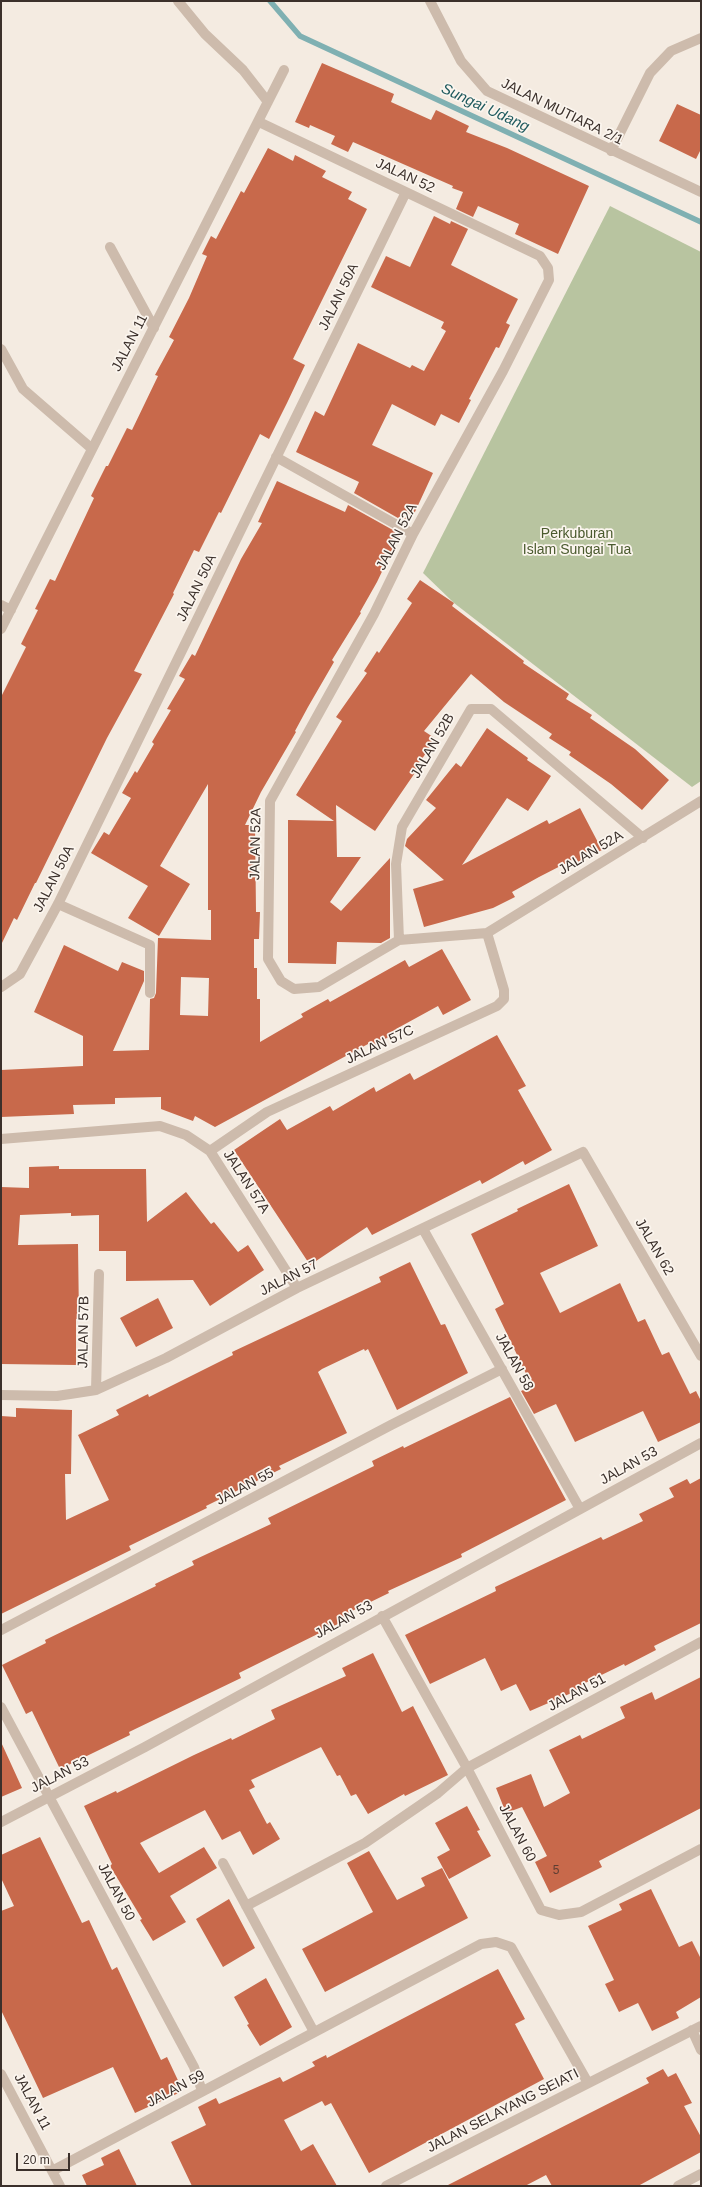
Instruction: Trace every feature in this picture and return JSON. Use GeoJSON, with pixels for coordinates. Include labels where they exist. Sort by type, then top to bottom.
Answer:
{"type":"FeatureCollection","features":[{"type":"Feature","properties":{"kind":"street"},"geometry":{"type":"LineString","coordinates":[[178,1],[205,34],[243,70],[268,102]]}},
{"type":"Feature","properties":{"kind":"street","name":"JALAN MUTIARA 2/1"},"geometry":{"type":"LineString","coordinates":[[430,1],[461,61],[487,91],[611,151],[701,192]]}},
{"type":"Feature","properties":{"kind":"street"},"geometry":{"type":"LineString","coordinates":[[611,151],[650,74],[671,51],[701,38]]}},
{"type":"Feature","properties":{"kind":"street","name":"JALAN 11"},"geometry":{"type":"LineString","coordinates":[[1,629],[91,448],[154,328],[284,70]]}},
{"type":"Feature","properties":{"kind":"street","name":"JALAN 52"},"geometry":{"type":"LineString","coordinates":[[259,122],[540,256]]}},
{"type":"Feature","properties":{"kind":"street","name":"JALAN 50A"},"geometry":{"type":"LineString","coordinates":[[1,987],[20,974],[58,904],[406,192]]}},
{"type":"Feature","properties":{"kind":"street"},"geometry":{"type":"LineString","coordinates":[[110,247],[154,328]]}},
{"type":"Feature","properties":{"kind":"street","name":"JALAN 52A"},"geometry":{"type":"LineString","coordinates":[[540,256],[548,268],[549,280],[502,371],[413,534],[374,614],[270,801],[268,959],[281,981],[294,989],[319,987],[399,940],[487,933],[701,801]]}},
{"type":"Feature","properties":{"kind":"street"},"geometry":{"type":"LineString","coordinates":[[1,350],[23,389],[91,448]]}},
{"type":"Feature","properties":{"kind":"street"},"geometry":{"type":"LineString","coordinates":[[276,457],[413,534]]}},
{"type":"Feature","properties":{"kind":"street"},"geometry":{"type":"LineString","coordinates":[[1,605],[11,610]]}},
{"type":"Feature","properties":{"kind":"street","name":"JALAN 52B"},"geometry":{"type":"LineString","coordinates":[[399,940],[396,864],[402,827],[471,709],[491,709],[643,838]]}},
{"type":"Feature","properties":{"kind":"street"},"geometry":{"type":"LineString","coordinates":[[58,904],[150,945],[150,993]]}},
{"type":"Feature","properties":{"kind":"street","name":"JALAN 57C"},"geometry":{"type":"LineString","coordinates":[[210,1151],[267,1112],[497,1006],[504,999],[504,990],[487,933]]}},
{"type":"Feature","properties":{"kind":"street","name":"JALAN 57A"},"geometry":{"type":"LineString","coordinates":[[1,1139],[160,1126],[186,1135],[210,1151],[297,1288]]}},
{"type":"Feature","properties":{"kind":"street","name":"JALAN 57"},"geometry":{"type":"LineString","coordinates":[[1,1395],[57,1396],[96,1390],[166,1358],[297,1288],[583,1152]]}},
{"type":"Feature","properties":{"kind":"street","name":"JALAN 62"},"geometry":{"type":"LineString","coordinates":[[583,1152],[701,1356]]}},
{"type":"Feature","properties":{"kind":"street","name":"JALAN 58"},"geometry":{"type":"LineString","coordinates":[[423,1229],[580,1509]]}},
{"type":"Feature","properties":{"kind":"street","name":"JALAN 57B"},"geometry":{"type":"LineString","coordinates":[[96,1390],[99,1274]]}},
{"type":"Feature","properties":{"kind":"street","name":"JALAN 55"},"geometry":{"type":"LineString","coordinates":[[1,1630],[67,1597],[391,1425],[502,1369]]}},
{"type":"Feature","properties":{"kind":"street","name":"JALAN 53"},"geometry":{"type":"LineString","coordinates":[[1,1822],[145,1747],[382,1616],[701,1443]]}},
{"type":"Feature","properties":{"kind":"street","name":"JALAN 60"},"geometry":{"type":"LineString","coordinates":[[382,1616],[467,1768],[541,1910],[559,1915],[581,1912],[701,1849]]}},
{"type":"Feature","properties":{"kind":"street","name":"JALAN 51"},"geometry":{"type":"LineString","coordinates":[[246,1906],[365,1843],[438,1793],[467,1768],[701,1642]]}},
{"type":"Feature","properties":{"kind":"street","name":"JALAN 50"},"geometry":{"type":"LineString","coordinates":[[1,1707],[194,2067],[202,2091]]}},
{"type":"Feature","properties":{"kind":"street"},"geometry":{"type":"LineString","coordinates":[[224,1863],[314,2032]]}},
{"type":"Feature","properties":{"kind":"street","name":"JALAN 59"},"geometry":{"type":"LineString","coordinates":[[52,2171],[481,1944],[496,1942],[511,1947],[588,2083]]}},
{"type":"Feature","properties":{"kind":"street"},"geometry":{"type":"LineString","coordinates":[[697,2028],[701,2050]]}},
{"type":"Feature","properties":{"kind":"street","name":"JALAN SELAYANG SEIATI"},"geometry":{"type":"LineString","coordinates":[[386,2186],[697,2028]]}},
{"type":"Feature","properties":{"kind":"street","name":"JALAN 11"},"geometry":{"type":"LineString","coordinates":[[1,2074],[60,2186]]}},
{"type":"Feature","properties":{"kind":"street"},"geometry":{"type":"LineString","coordinates":[[678,2186],[701,2174]]}},
{"type":"Feature","properties":{"kind":"green space","name":"Perkuburan Islam Sungai Tua"},"geometry":{"type":"Polygon","coordinates":[[[610,206],[701,252],[701,781],[692,787],[454,603],[423,573],[610,206]]]}},
{"type":"Feature","properties":{"kind":"building"},"geometry":{"type":"Polygon","coordinates":[[[322,63],[394,94],[391,102],[431,120],[436,110],[469,126],[466,132],[507,148],[589,186],[558,254],[515,234],[519,224],[478,206],[473,217],[456,209],[463,192],[452,188],[453,186],[353,142],[348,152],[331,144],[335,136],[310,125],[309,128],[295,122],[322,63]]]}},
{"type":"Feature","properties":{"kind":"building"},"geometry":{"type":"Polygon","coordinates":[[[677,104],[701,115],[701,149],[696,159],[659,141],[677,104]]]}},
{"type":"Feature","properties":{"kind":"building"},"geometry":{"type":"Polygon","coordinates":[[[268,148],[293,161],[295,155],[326,171],[322,177],[352,192],[348,199],[367,209],[293,359],[305,365],[287,403],[269,439],[260,434],[221,513],[219,512],[199,552],[194,550],[173,593],[174,594],[134,671],[142,674],[107,738],[17,920],[14,918],[1,945],[1,697],[26,647],[21,644],[38,610],[35,609],[50,579],[55,581],[94,498],[91,496],[106,466],[108,466],[127,428],[132,430],[158,376],[155,375],[174,340],[169,337],[189,298],[207,256],[202,254],[211,236],[216,239],[241,191],[244,193],[268,148]]]}},
{"type":"Feature","properties":{"kind":"building"},"geometry":{"type":"Polygon","coordinates":[[[434,216],[450,224],[451,221],[468,229],[451,265],[518,299],[506,323],[510,325],[499,348],[496,347],[469,399],[471,400],[459,423],[441,414],[435,426],[392,404],[372,445],[433,473],[414,514],[410,513],[405,522],[354,493],[359,482],[296,452],[315,411],[324,416],[358,343],[410,368],[412,365],[424,371],[446,331],[441,328],[444,322],[371,287],[386,256],[410,267],[434,216]]]}},
{"type":"Feature","properties":{"kind":"building"},"geometry":{"type":"Polygon","coordinates":[[[277,481],[345,512],[348,505],[400,534],[377,582],[360,612],[361,613],[332,660],[334,662],[261,792],[245,825],[255,825],[256,912],[260,912],[259,939],[254,939],[254,968],[257,968],[257,999],[260,999],[260,1042],[303,1017],[301,1014],[328,999],[330,1002],[405,960],[409,967],[442,949],[471,1000],[443,1015],[438,1006],[396,1029],[397,1032],[370,1048],[368,1044],[215,1127],[195,1116],[193,1121],[161,1109],[161,1097],[115,1098],[115,1104],[73,1105],[74,1114],[1,1117],[1,1070],[83,1066],[83,1036],[34,1012],[64,945],[118,971],[122,962],[144,971],[144,981],[113,1051],[149,1050],[150,999],[154,998],[156,993],[158,938],[211,940],[211,910],[208,910],[208,784],[160,866],[190,884],[159,936],[128,918],[148,886],[91,853],[104,832],[109,835],[131,798],[122,793],[135,771],[137,773],[154,744],[152,742],[171,710],[167,709],[185,679],[179,676],[192,654],[195,656],[241,559],[262,523],[258,522],[277,481]],[[181,977],[180,1015],[208,1016],[209,978],[181,977]]]}},
{"type":"Feature","properties":{"kind":"building"},"geometry":{"type":"Polygon","coordinates":[[[420,580],[454,603],[452,606],[524,661],[523,663],[569,694],[566,699],[592,715],[590,718],[635,749],[669,780],[642,810],[611,784],[569,755],[571,752],[549,738],[552,734],[504,702],[471,674],[424,731],[436,739],[419,763],[421,764],[375,831],[336,805],[337,857],[361,857],[330,902],[341,911],[390,858],[390,938],[381,943],[337,942],[336,964],[288,963],[288,820],[334,821],[296,795],[342,721],[336,717],[367,673],[364,671],[377,651],[379,653],[412,603],[407,599],[420,580]]]}},
{"type":"Feature","properties":{"kind":"building"},"geometry":{"type":"Polygon","coordinates":[[[487,728],[528,758],[527,760],[551,776],[528,811],[507,798],[462,865],[547,820],[549,824],[580,808],[602,850],[578,862],[576,858],[539,877],[512,892],[515,897],[493,908],[424,927],[413,889],[444,880],[405,846],[407,839],[436,808],[426,800],[456,763],[461,767],[487,728]]]}},
{"type":"Feature","properties":{"kind":"building"},"geometry":{"type":"Polygon","coordinates":[[[497,1035],[526,1086],[518,1090],[552,1150],[525,1165],[523,1161],[482,1184],[480,1180],[372,1235],[367,1227],[310,1265],[234,1150],[280,1119],[287,1130],[330,1106],[333,1111],[374,1087],[376,1092],[410,1073],[414,1080],[497,1035]]]}},
{"type":"Feature","properties":{"kind":"building"},"geometry":{"type":"Polygon","coordinates":[[[59,1166],[59,1169],[146,1169],[147,1222],[186,1192],[211,1224],[214,1222],[238,1252],[248,1245],[264,1270],[210,1306],[193,1280],[126,1281],[126,1251],[99,1251],[99,1215],[71,1216],[71,1213],[20,1215],[18,1245],[78,1244],[79,1319],[76,1319],[76,1365],[1,1364],[1,1187],[29,1188],[29,1167],[59,1166]]]}},
{"type":"Feature","properties":{"kind":"building"},"geometry":{"type":"Polygon","coordinates":[[[569,1184],[598,1246],[540,1273],[560,1313],[620,1283],[638,1322],[645,1319],[662,1355],[669,1352],[690,1394],[696,1391],[701,1401],[701,1422],[658,1442],[643,1411],[575,1442],[556,1404],[534,1414],[521,1391],[532,1386],[495,1309],[504,1304],[471,1234],[518,1211],[517,1209],[569,1184]]]}},
{"type":"Feature","properties":{"kind":"building"},"geometry":{"type":"Polygon","coordinates":[[[410,1262],[441,1325],[445,1324],[468,1373],[397,1410],[368,1349],[365,1351],[364,1349],[322,1369],[318,1372],[347,1433],[279,1466],[281,1469],[206,1506],[207,1508],[129,1546],[131,1550],[1,1614],[1,1416],[16,1417],[16,1408],[72,1410],[71,1474],[65,1474],[66,1520],[109,1500],[78,1435],[119,1415],[116,1410],[148,1394],[149,1397],[233,1355],[232,1352],[381,1282],[379,1277],[410,1262]]]}},
{"type":"Feature","properties":{"kind":"building"},"geometry":{"type":"Polygon","coordinates":[[[158,1298],[173,1328],[136,1347],[120,1318],[158,1298]]]}},
{"type":"Feature","properties":{"kind":"building"},"geometry":{"type":"Polygon","coordinates":[[[510,1397],[566,1500],[461,1554],[462,1557],[388,1591],[389,1593],[352,1611],[354,1616],[239,1673],[241,1678],[129,1732],[130,1735],[60,1769],[32,1711],[26,1714],[2,1665],[46,1643],[45,1640],[156,1586],[155,1584],[194,1565],[192,1561],[271,1524],[268,1518],[374,1466],[372,1461],[403,1446],[404,1448],[510,1397]]]}},
{"type":"Feature","properties":{"kind":"building"},"geometry":{"type":"Polygon","coordinates":[[[701,1478],[701,1623],[654,1646],[656,1650],[625,1666],[624,1664],[581,1685],[583,1688],[530,1711],[516,1684],[501,1691],[485,1658],[430,1684],[405,1635],[496,1591],[495,1587],[601,1537],[603,1540],[643,1521],[639,1514],[674,1497],[669,1488],[687,1479],[690,1484],[701,1478]]]}},
{"type":"Feature","properties":{"kind":"building"},"geometry":{"type":"Polygon","coordinates":[[[373,1653],[402,1712],[413,1706],[448,1775],[405,1796],[404,1794],[368,1814],[356,1794],[351,1796],[340,1775],[337,1776],[321,1747],[251,1780],[255,1787],[249,1790],[267,1824],[270,1822],[280,1839],[253,1855],[240,1831],[222,1840],[205,1810],[140,1843],[159,1873],[204,1847],[217,1868],[170,1896],[186,1922],[153,1941],[140,1920],[142,1919],[110,1866],[112,1864],[84,1806],[116,1791],[117,1793],[194,1755],[231,1738],[232,1740],[275,1719],[271,1710],[346,1676],[342,1668],[373,1653]]]}},
{"type":"Feature","properties":{"kind":"building"},"geometry":{"type":"Polygon","coordinates":[[[701,1677],[701,1808],[599,1861],[602,1867],[550,1893],[535,1862],[547,1856],[522,1807],[506,1813],[496,1788],[531,1774],[544,1807],[570,1793],[549,1750],[580,1735],[582,1739],[625,1718],[620,1707],[652,1692],[655,1700],[701,1677]]]}},
{"type":"Feature","properties":{"kind":"building"},"geometry":{"type":"Polygon","coordinates":[[[1,1742],[22,1788],[1,1797],[1,1742]]]}},
{"type":"Feature","properties":{"kind":"building"},"geometry":{"type":"Polygon","coordinates":[[[467,1806],[480,1830],[477,1831],[491,1856],[449,1879],[437,1857],[450,1850],[435,1823],[467,1806]]]}},
{"type":"Feature","properties":{"kind":"building"},"geometry":{"type":"Polygon","coordinates":[[[40,1837],[82,1923],[89,1920],[112,1970],[117,1967],[161,2060],[167,2057],[183,2091],[135,2113],[113,2067],[43,2098],[1,2010],[1,1911],[14,1906],[1,1878],[1,1855],[40,1837]]]}},
{"type":"Feature","properties":{"kind":"building"},"geometry":{"type":"Polygon","coordinates":[[[369,1851],[397,1900],[425,1886],[421,1878],[442,1868],[468,1918],[325,1992],[302,1949],[373,1912],[347,1863],[369,1851]]]}},
{"type":"Feature","properties":{"kind":"building"},"geometry":{"type":"Polygon","coordinates":[[[651,1889],[679,1947],[692,1941],[701,1959],[701,1997],[676,2012],[679,2018],[652,2031],[638,2003],[619,2012],[605,1984],[614,1980],[588,1926],[622,1910],[619,1904],[651,1889]]]}},
{"type":"Feature","properties":{"kind":"building"},"geometry":{"type":"Polygon","coordinates":[[[229,1899],[255,1948],[223,1967],[196,1919],[229,1899]]]}},
{"type":"Feature","properties":{"kind":"building"},"geometry":{"type":"Polygon","coordinates":[[[498,1969],[525,2019],[515,2024],[544,2079],[369,2173],[331,2103],[325,2106],[322,2101],[284,2120],[301,2151],[313,2144],[337,2186],[192,2186],[171,2142],[206,2125],[198,2107],[216,2098],[219,2104],[280,2077],[283,2082],[315,2066],[312,2062],[326,2055],[327,2058],[498,1969]]]}},
{"type":"Feature","properties":{"kind":"building"},"geometry":{"type":"Polygon","coordinates":[[[266,1978],[292,2027],[260,2046],[247,2025],[249,2024],[234,1997],[266,1978]]]}},
{"type":"Feature","properties":{"kind":"building"},"geometry":{"type":"Polygon","coordinates":[[[663,2069],[668,2077],[676,2073],[692,2103],[684,2106],[701,2137],[701,2152],[638,2186],[552,2186],[546,2175],[525,2186],[446,2186],[649,2083],[646,2078],[663,2069]]]}},
{"type":"Feature","properties":{"kind":"building"},"geometry":{"type":"Polygon","coordinates":[[[119,2149],[137,2186],[87,2186],[82,2175],[104,2165],[101,2158],[119,2149]]]}},
{"type":"Feature","properties":{"kind":"waterway","name":"Sungai Udang"},"geometry":{"type":"LineString","coordinates":[[270,1],[300,36],[701,222]]}}]}
